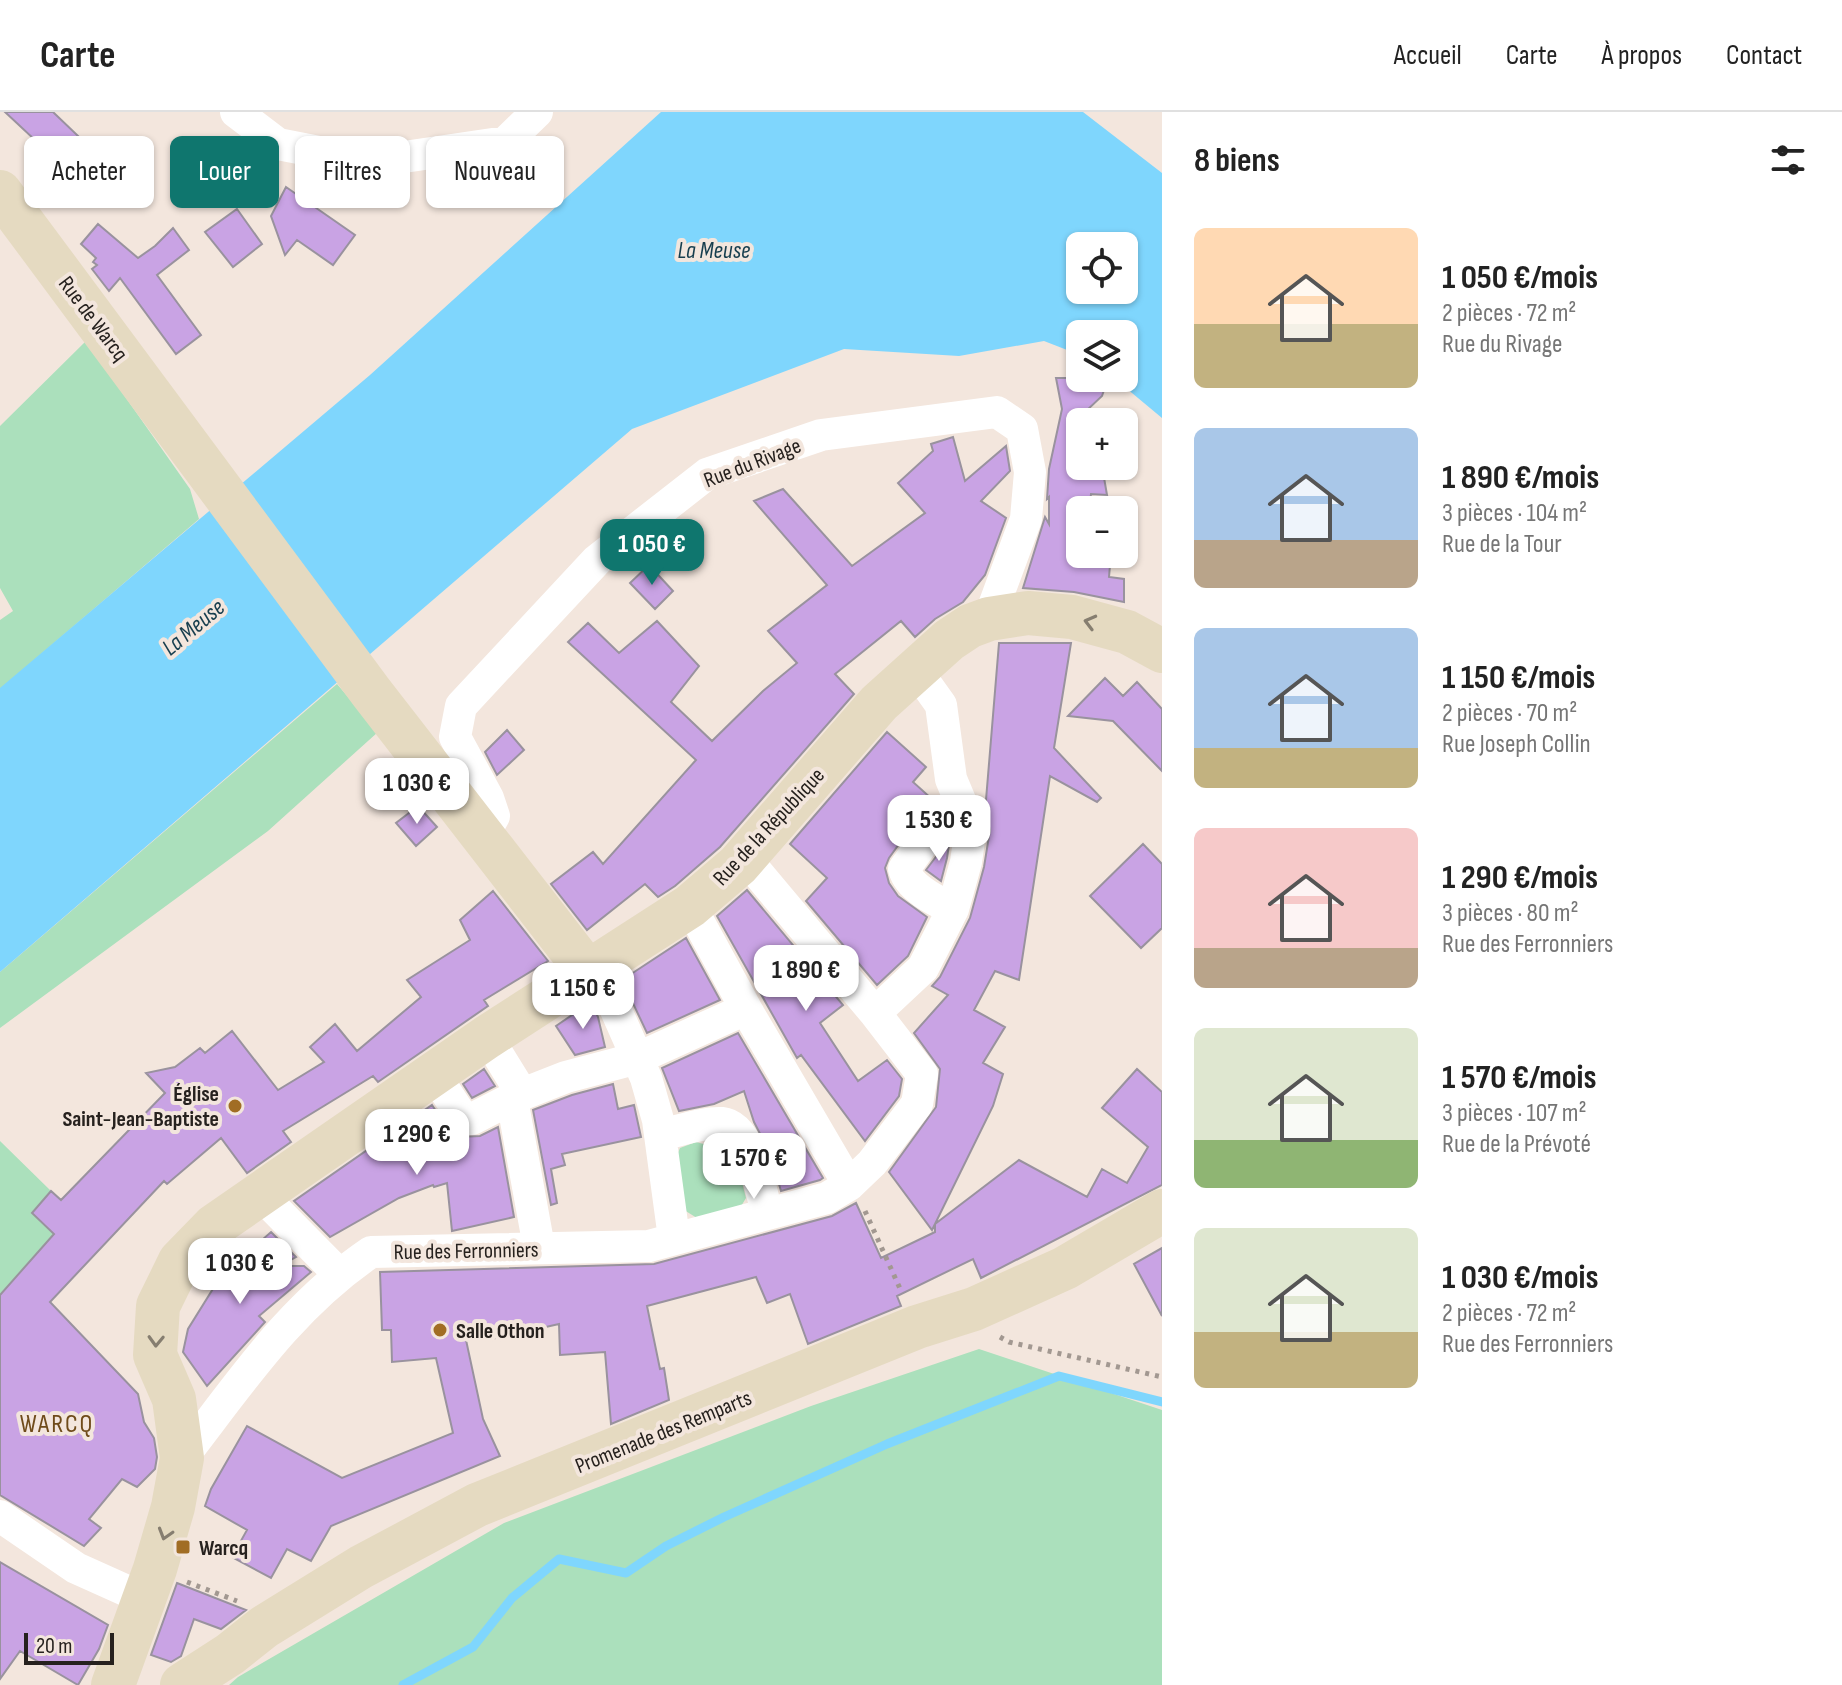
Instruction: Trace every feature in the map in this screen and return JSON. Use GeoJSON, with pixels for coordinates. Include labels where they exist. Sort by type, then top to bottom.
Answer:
{"type":"FeatureCollection","features":[{"type":"Feature","properties":{"kind":"main road","name":"Rue de Warcq"},"geometry":{"type":"LineString","coordinates":[[0,192],[371,692],[588,972]]}},
{"type":"Feature","properties":{"kind":"main road","name":"Rue de la République"},"geometry":{"type":"LineString","coordinates":[[182,1458],[174,1399],[155,1355],[158,1306],[180,1261],[214,1226],[487,1037],[690,906],[745,858],[869,715],[949,640],[970,626],[989,619],[1028,613],[1072,617],[1127,632],[1162,651]]}},
{"type":"Feature","properties":{"kind":"main road","name":"Promenade des Remparts"},"geometry":{"type":"LineString","coordinates":[[182,1685],[230,1654],[264,1627],[361,1567],[477,1505],[917,1327],[963,1312],[1065,1268],[1162,1211]]}},
{"type":"Feature","properties":{"kind":"main road"},"geometry":{"type":"LineString","coordinates":[[113,1685],[150,1584],[173,1507],[182,1458]]}},
{"type":"Feature","properties":{"kind":"street"},"geometry":{"type":"LineString","coordinates":[[236,112],[278,144],[370,162],[506,142],[537,112]]}},
{"type":"Feature","properties":{"kind":"street","name":"Rue du Rivage"},"geometry":{"type":"LineString","coordinates":[[483,836],[494,816],[488,798],[455,737],[461,706],[597,560],[707,474],[821,435],[997,412],[1022,429],[1030,472],[1026,519],[989,619]]}},
{"type":"Feature","properties":{"kind":"street"},"geometry":{"type":"LineString","coordinates":[[875,1013],[923,968],[953,909],[966,862],[971,827],[951,779],[941,705],[916,670]]}},
{"type":"Feature","properties":{"kind":"street"},"geometry":{"type":"LineString","coordinates":[[953,909],[934,900],[906,878],[904,869],[941,818],[962,804]]}},
{"type":"Feature","properties":{"kind":"street"},"geometry":{"type":"LineString","coordinates":[[690,906],[842,1189],[872,1163],[917,1104],[922,1074],[745,858]]}},
{"type":"Feature","properties":{"kind":"street"},"geometry":{"type":"LineString","coordinates":[[588,972],[608,992],[646,1078],[661,1135],[674,1238]]}},
{"type":"Feature","properties":{"kind":"street"},"geometry":{"type":"LineString","coordinates":[[434,1074],[463,1118],[472,1119],[515,1097],[566,1077],[638,1058],[746,1009]]}},
{"type":"Feature","properties":{"kind":"street"},"geometry":{"type":"LineString","coordinates":[[487,1037],[516,1084],[514,1110],[537,1236],[536,1248]]}},
{"type":"Feature","properties":{"kind":"street"},"geometry":{"type":"LineString","coordinates":[[661,1135],[720,1123],[734,1126],[745,1138],[767,1213]]}},
{"type":"Feature","properties":{"kind":"street","name":"Rue des Ferronniers"},"geometry":{"type":"LineString","coordinates":[[182,1458],[287,1322],[339,1274],[371,1252],[649,1246],[842,1189]]}},
{"type":"Feature","properties":{"kind":"street"},"geometry":{"type":"LineString","coordinates":[[261,1195],[339,1274]]}},
{"type":"Feature","properties":{"kind":"street"},"geometry":{"type":"LineString","coordinates":[[0,1516],[76,1568],[150,1584]]}},
{"type":"Feature","properties":{"kind":"path"},"geometry":{"type":"LineString","coordinates":[[842,1189],[861,1201],[917,1327]]}},
{"type":"Feature","properties":{"kind":"path"},"geometry":{"type":"LineString","coordinates":[[963,1312],[1009,1342],[1162,1377]]}},
{"type":"Feature","properties":{"kind":"path"},"geometry":{"type":"LineString","coordinates":[[150,1584],[258,1609],[264,1627]]}},
{"type":"Feature","properties":{"kind":"green space"},"geometry":{"type":"Polygon","coordinates":[[[86,341],[190,489],[199,519],[0,689],[0,620],[13,611],[0,588],[0,426],[86,341]]]}},
{"type":"Feature","properties":{"kind":"green space"},"geometry":{"type":"Polygon","coordinates":[[[337,684],[378,732],[268,831],[0,1028],[0,972],[337,684]]]}},
{"type":"Feature","properties":{"kind":"green space"},"geometry":{"type":"Polygon","coordinates":[[[0,1141],[51,1191],[32,1213],[54,1234],[0,1295],[0,1141]]]}},
{"type":"Feature","properties":{"kind":"green space"},"geometry":{"type":"Polygon","coordinates":[[[696,1142],[734,1152],[746,1198],[740,1208],[697,1218],[684,1210],[674,1162],[680,1148],[696,1142]]]}},
{"type":"Feature","properties":{"kind":"green space"},"geometry":{"type":"Polygon","coordinates":[[[979,1349],[1162,1410],[1162,1685],[229,1685],[504,1523],[811,1406],[979,1349]]]}},
{"type":"Feature","properties":{"kind":"water","name":"La Meuse"},"geometry":{"type":"Polygon","coordinates":[[[661,112],[1083,112],[1162,173],[1162,418],[1131,392],[1138,392],[1138,320],[1066,320],[1066,350],[1044,341],[959,356],[844,349],[632,429],[0,972],[0,688],[370,375],[555,208],[564,208],[564,200],[661,112]]]}},
{"type":"Feature","properties":{"kind":"building"},"geometry":{"type":"Polygon","coordinates":[[[5,112],[53,112],[78,136],[31,136],[5,112]]]}},
{"type":"Feature","properties":{"kind":"building"},"geometry":{"type":"Polygon","coordinates":[[[286,187],[295,193],[295,208],[316,208],[355,235],[333,265],[297,240],[285,255],[271,216],[275,208],[279,208],[286,187]]]}},
{"type":"Feature","properties":{"kind":"building"},"geometry":{"type":"Polygon","coordinates":[[[237,209],[262,244],[233,267],[205,232],[237,209]]]}},
{"type":"Feature","properties":{"kind":"building"},"geometry":{"type":"Polygon","coordinates":[[[98,224],[138,258],[173,228],[189,250],[157,275],[201,335],[176,354],[120,278],[109,291],[92,269],[97,265],[93,262],[96,258],[81,244],[98,224]]]}},
{"type":"Feature","properties":{"kind":"building"},"geometry":{"type":"Polygon","coordinates":[[[1056,378],[1066,378],[1066,392],[1103,392],[1089,408],[1066,408],[1066,480],[1104,480],[1107,495],[1066,496],[1066,568],[1110,568],[1109,577],[1124,579],[1124,602],[1074,592],[1023,588],[1045,517],[1049,524],[1049,469],[1062,409],[1056,378]]]}},
{"type":"Feature","properties":{"kind":"building"},"geometry":{"type":"Polygon","coordinates":[[[953,437],[965,481],[1006,446],[1010,471],[981,501],[1006,518],[985,575],[963,602],[935,619],[915,637],[901,621],[835,674],[854,694],[720,847],[658,897],[645,884],[587,930],[551,884],[593,852],[603,864],[696,760],[568,642],[588,623],[619,653],[657,621],[699,666],[671,702],[712,741],[797,663],[768,631],[827,585],[754,501],[783,489],[852,566],[925,513],[898,483],[933,451],[931,444],[953,437]]]}},
{"type":"Feature","properties":{"kind":"building"},"geometry":{"type":"Polygon","coordinates":[[[649,565],[673,591],[655,609],[630,583],[649,565]]]}},
{"type":"Feature","properties":{"kind":"building"},"geometry":{"type":"Polygon","coordinates":[[[999,643],[1071,643],[1054,748],[1101,798],[1097,802],[1050,776],[1019,980],[995,971],[974,1010],[1005,1027],[983,1063],[1003,1074],[993,1106],[932,1230],[889,1172],[936,1107],[940,1069],[914,1033],[948,995],[932,986],[940,977],[970,918],[984,867],[990,830],[985,812],[999,643]]]}},
{"type":"Feature","properties":{"kind":"building"},"geometry":{"type":"Polygon","coordinates":[[[1105,678],[1123,696],[1137,682],[1162,709],[1162,771],[1113,721],[1068,716],[1105,678]]]}},
{"type":"Feature","properties":{"kind":"building"},"geometry":{"type":"Polygon","coordinates":[[[507,730],[524,750],[497,775],[485,752],[507,730]]]}},
{"type":"Feature","properties":{"kind":"building"},"geometry":{"type":"Polygon","coordinates":[[[887,732],[926,767],[913,782],[933,800],[889,858],[885,868],[889,883],[898,896],[927,917],[908,956],[877,985],[806,901],[827,878],[790,844],[887,732]]]}},
{"type":"Feature","properties":{"kind":"building"},"geometry":{"type":"Polygon","coordinates":[[[418,806],[437,827],[416,846],[396,823],[418,806]]]}},
{"type":"Feature","properties":{"kind":"building"},"geometry":{"type":"Polygon","coordinates":[[[950,838],[947,858],[941,881],[926,870],[950,838]]]}},
{"type":"Feature","properties":{"kind":"building"},"geometry":{"type":"Polygon","coordinates":[[[1143,844],[1162,864],[1162,928],[1141,948],[1090,896],[1143,844]]]}},
{"type":"Feature","properties":{"kind":"building"},"geometry":{"type":"Polygon","coordinates":[[[747,890],[843,1005],[820,1023],[858,1081],[887,1060],[902,1079],[899,1096],[865,1141],[801,1055],[797,1058],[717,916],[747,890]]]}},
{"type":"Feature","properties":{"kind":"building"},"geometry":{"type":"Polygon","coordinates":[[[493,891],[548,961],[484,1000],[488,1006],[378,1082],[373,1076],[283,1131],[291,1142],[247,1173],[221,1138],[167,1184],[164,1181],[50,1302],[138,1394],[144,1422],[154,1438],[155,1469],[137,1487],[122,1479],[89,1519],[101,1528],[84,1546],[0,1495],[0,1295],[54,1234],[32,1213],[51,1191],[61,1200],[165,1093],[146,1073],[175,1067],[200,1048],[205,1053],[232,1031],[278,1090],[324,1062],[310,1047],[335,1024],[357,1051],[421,997],[407,980],[470,940],[460,920],[493,891]]]}},
{"type":"Feature","properties":{"kind":"building"},"geometry":{"type":"Polygon","coordinates":[[[686,938],[720,1000],[647,1033],[622,980],[686,938]]]}},
{"type":"Feature","properties":{"kind":"building"},"geometry":{"type":"Polygon","coordinates":[[[591,1002],[605,1047],[575,1055],[556,1026],[591,1002]]]}},
{"type":"Feature","properties":{"kind":"building"},"geometry":{"type":"Polygon","coordinates":[[[738,1033],[823,1178],[820,1180],[781,1191],[770,1153],[754,1122],[744,1091],[714,1104],[679,1111],[662,1068],[738,1033]]]}},
{"type":"Feature","properties":{"kind":"building"},"geometry":{"type":"Polygon","coordinates":[[[484,1069],[495,1086],[472,1098],[463,1084],[484,1069]]]}},
{"type":"Feature","properties":{"kind":"building"},"geometry":{"type":"Polygon","coordinates":[[[1137,1069],[1162,1092],[1162,1185],[981,1278],[973,1259],[897,1296],[901,1306],[808,1344],[790,1294],[767,1303],[756,1277],[647,1306],[660,1369],[664,1368],[669,1400],[611,1424],[605,1352],[560,1355],[559,1324],[497,1338],[466,1340],[483,1419],[500,1456],[331,1526],[311,1561],[287,1549],[271,1578],[232,1557],[247,1530],[205,1506],[211,1489],[247,1426],[342,1478],[453,1433],[436,1358],[392,1362],[391,1330],[382,1330],[380,1272],[654,1264],[832,1216],[856,1203],[881,1258],[935,1232],[935,1224],[1019,1160],[1087,1197],[1102,1169],[1127,1183],[1148,1147],[1102,1108],[1137,1069]]]}},
{"type":"Feature","properties":{"kind":"building"},"geometry":{"type":"Polygon","coordinates":[[[613,1084],[618,1109],[634,1105],[641,1137],[562,1154],[565,1165],[551,1169],[557,1203],[551,1205],[533,1110],[613,1084]]]}},
{"type":"Feature","properties":{"kind":"building"},"geometry":{"type":"Polygon","coordinates":[[[432,1105],[448,1129],[460,1137],[480,1136],[498,1127],[514,1217],[452,1231],[447,1183],[399,1198],[330,1237],[294,1201],[432,1105]]]}},
{"type":"Feature","properties":{"kind":"building"},"geometry":{"type":"Polygon","coordinates":[[[271,1232],[296,1257],[280,1266],[304,1266],[311,1272],[259,1316],[265,1322],[207,1386],[183,1352],[188,1329],[221,1276],[271,1232]]]}},
{"type":"Feature","properties":{"kind":"building"},"geometry":{"type":"Polygon","coordinates":[[[1162,1248],[1162,1316],[1134,1264],[1162,1248]]]}},
{"type":"Feature","properties":{"kind":"building"},"geometry":{"type":"Polygon","coordinates":[[[0,1562],[108,1625],[99,1649],[78,1685],[20,1651],[0,1679],[0,1562]]]}},
{"type":"Feature","properties":{"kind":"building"},"geometry":{"type":"Polygon","coordinates":[[[177,1583],[246,1610],[221,1629],[194,1619],[181,1656],[171,1662],[151,1655],[177,1583]]]}},
{"type":"Feature","properties":{"kind":"waterway"},"geometry":{"type":"LineString","coordinates":[[403,1685],[473,1647],[512,1598],[559,1559],[626,1573],[666,1546],[724,1517],[887,1444],[1059,1376],[1162,1402]]}},
{"type":"Feature","properties":{"kind":"place","name":"Église Saint-Jean-Baptiste"},"geometry":{"type":"Point","coordinates":[235,1106]}},
{"type":"Feature","properties":{"kind":"place","name":"Salle Othon"},"geometry":{"type":"Point","coordinates":[440,1330]}},
{"type":"Feature","properties":{"kind":"place","name":"Warcq"},"geometry":{"type":"Point","coordinates":[183,1547]}},
{"type":"Feature","properties":{"kind":"district","name":"WARCQ"},"geometry":{"type":"Point","coordinates":[57,1423]}}]}
